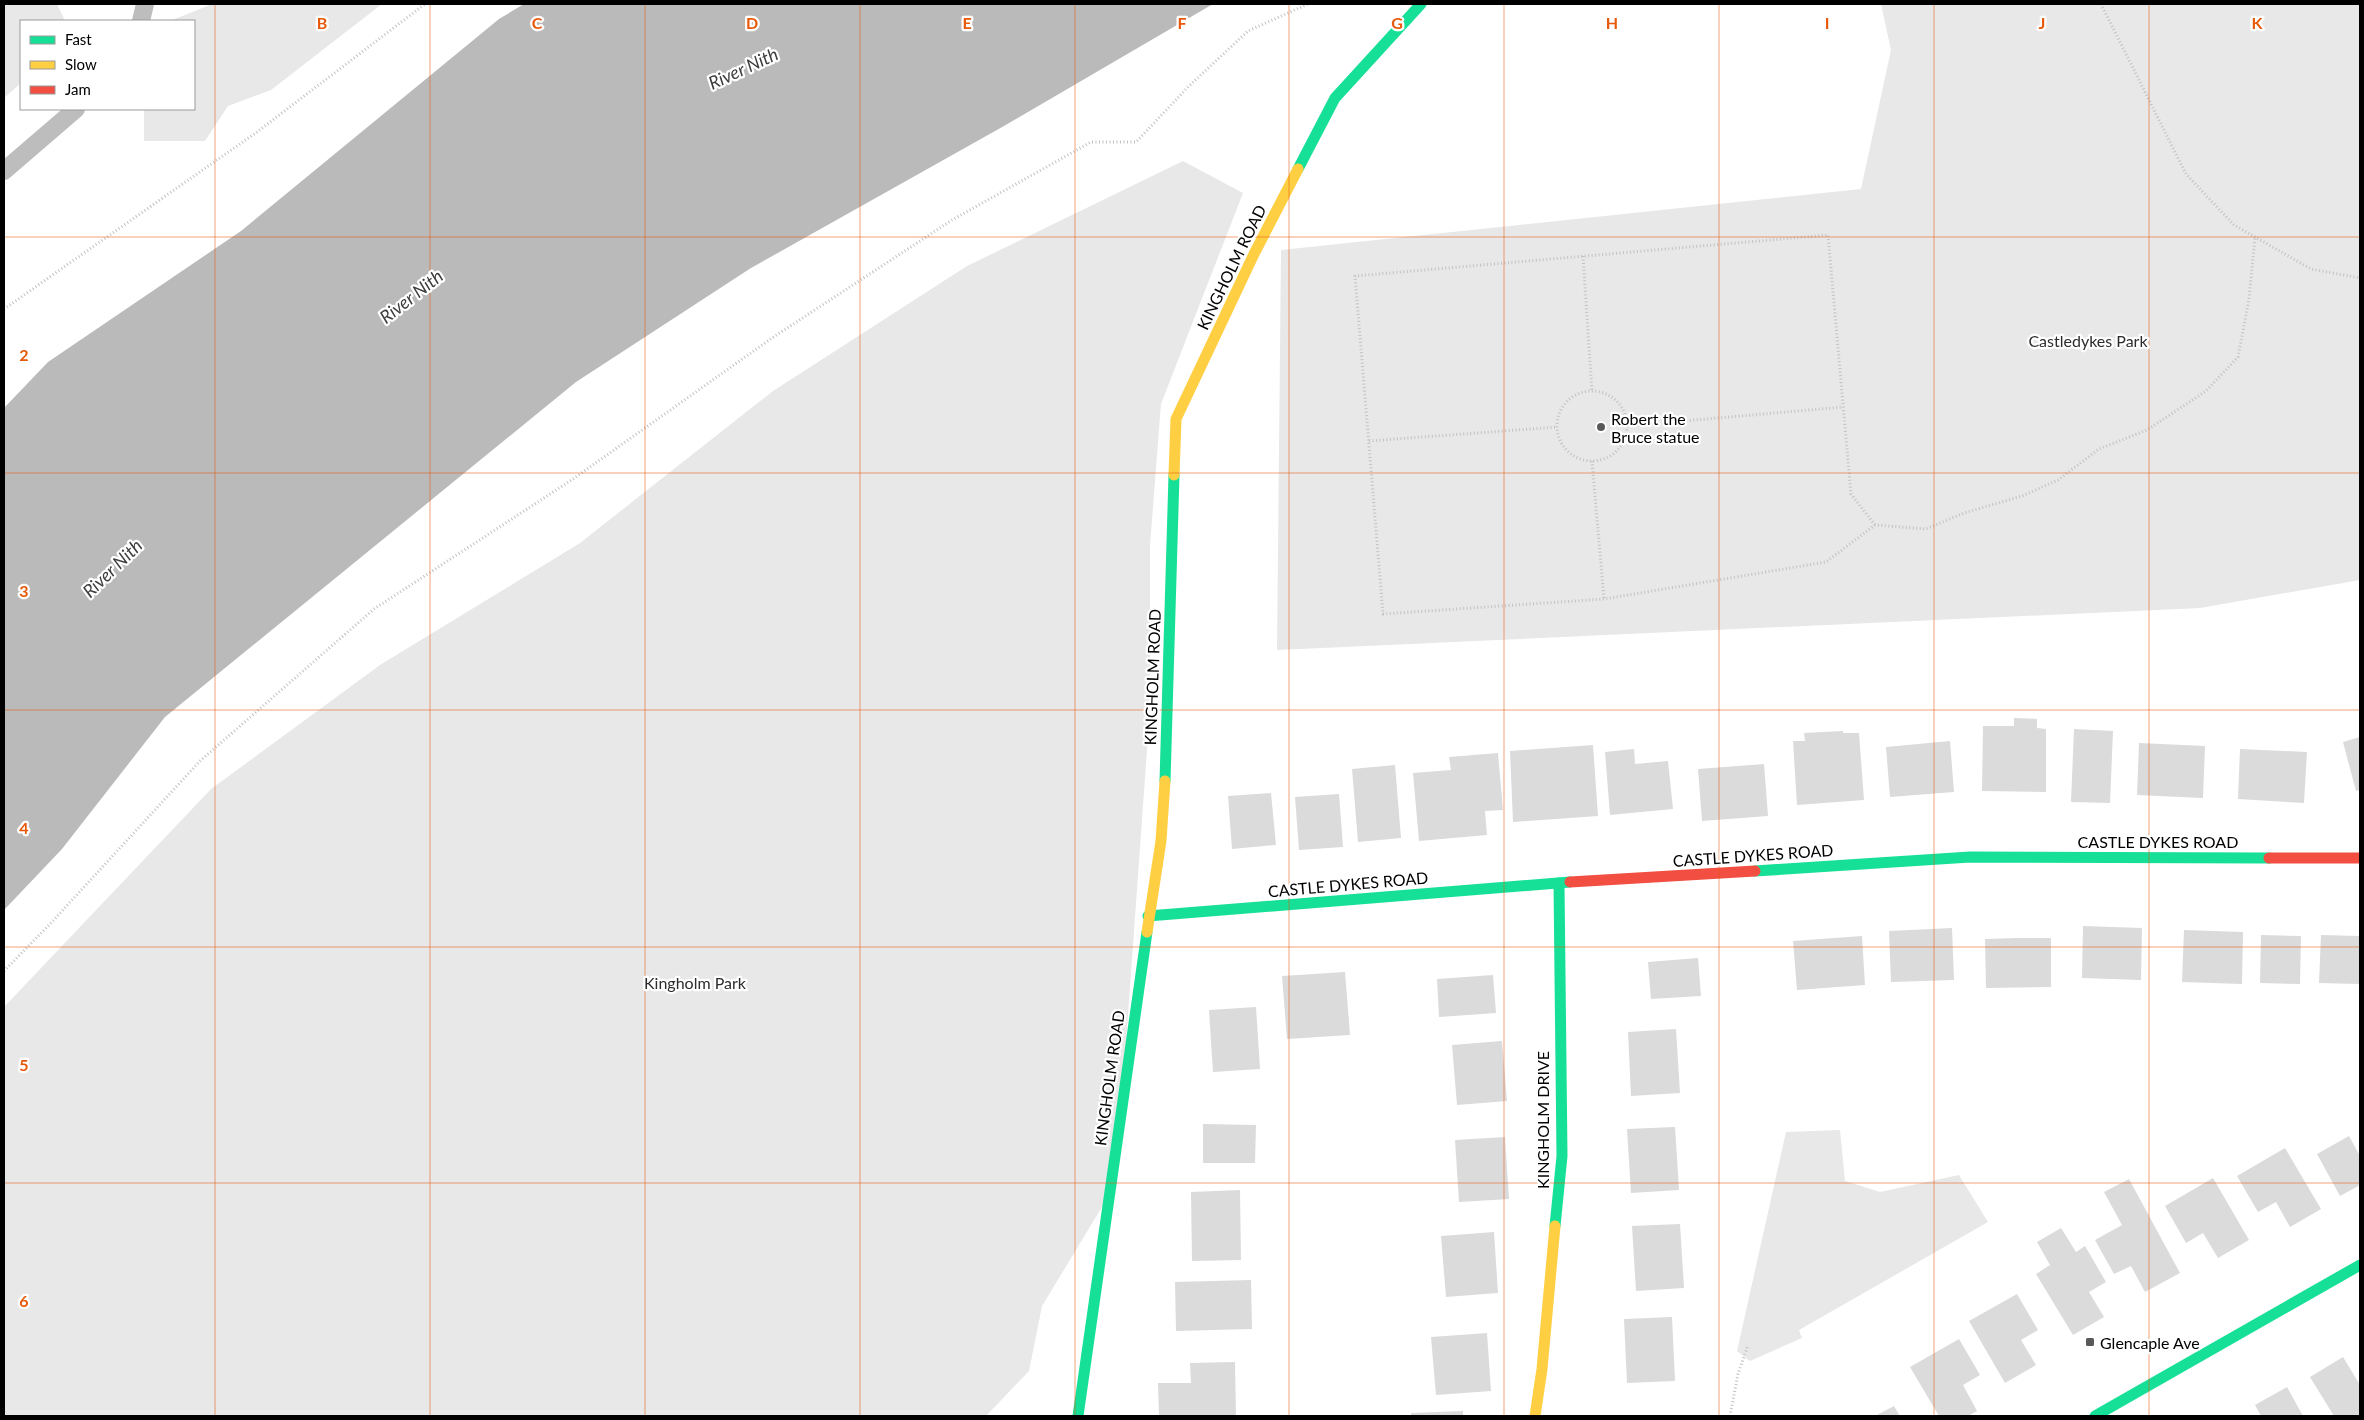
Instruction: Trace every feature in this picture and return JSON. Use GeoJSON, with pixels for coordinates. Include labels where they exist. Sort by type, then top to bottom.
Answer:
{"type":"FeatureCollection","features":[{"type":"Feature","properties":{"kind":"street","name":"KINGHOLM ROAD"},"geometry":{"type":"LineString","coordinates":[[1078,1416],[1148,916],[1161,841],[1176,419],[1254,254],[1335,98],[1421,4]]}},
{"type":"Feature","properties":{"kind":"street","name":"CASTLE DYKES ROAD"},"geometry":{"type":"LineString","coordinates":[[1148,916],[1558,883],[1970,857],[2360,858]]}},
{"type":"Feature","properties":{"kind":"street","name":"KINGHOLM DRIVE"},"geometry":{"type":"LineString","coordinates":[[1534,1416],[1542,1369],[1562,1156],[1558,883]]}},
{"type":"Feature","properties":{"kind":"street"},"geometry":{"type":"LineString","coordinates":[[2094,1416],[2360,1265]]}},
{"type":"Feature","properties":{"kind":"lane"},"geometry":{"type":"LineString","coordinates":[[141,20],[145,4]]}},
{"type":"Feature","properties":{"kind":"lane"},"geometry":{"type":"LineString","coordinates":[[4,171],[75,110]]}},
{"type":"Feature","properties":{"kind":"path"},"geometry":{"type":"LineString","coordinates":[[4,309],[257,132],[425,4]]}},
{"type":"Feature","properties":{"kind":"path"},"geometry":{"type":"LineString","coordinates":[[4,971],[50,924],[200,761],[374,609],[573,479],[772,338],[952,220],[1091,142],[1136,142],[1189,86],[1248,31],[1308,4]]}},
{"type":"Feature","properties":{"kind":"path"},"geometry":{"type":"LineString","coordinates":[[2101,4],[2186,174],[2234,225],[2311,269],[2360,278]]}},
{"type":"Feature","properties":{"kind":"path"},"geometry":{"type":"LineString","coordinates":[[1875,525],[1851,494],[1828,235],[1355,276],[1383,614],[1604,599],[1826,562],[1875,525],[1926,529],[1964,513],[2022,496],[2058,480],[2099,450],[2147,430],[2206,391],[2238,357],[2249,298],[2255,237]]}},
{"type":"Feature","properties":{"kind":"path"},"geometry":{"type":"LineString","coordinates":[[1583,256],[1592,392]]}},
{"type":"Feature","properties":{"kind":"path"},"geometry":{"type":"LineString","coordinates":[[1592,392],[1602,393],[1620,405],[1627,426],[1626,436],[1621,446],[1603,460],[1592,462],[1572,455],[1559,438],[1557,427],[1558,416],[1571,398],[1592,392]]}},
{"type":"Feature","properties":{"kind":"path"},"geometry":{"type":"LineString","coordinates":[[1627,426],[1843,407]]}},
{"type":"Feature","properties":{"kind":"path"},"geometry":{"type":"LineString","coordinates":[[1369,441],[1557,427]]}},
{"type":"Feature","properties":{"kind":"path"},"geometry":{"type":"LineString","coordinates":[[1592,462],[1604,599]]}},
{"type":"Feature","properties":{"kind":"path"},"geometry":{"type":"LineString","coordinates":[[1730,1416],[1738,1374],[1748,1345]]}},
{"type":"Feature","properties":{"kind":"green space"},"geometry":{"type":"Polygon","coordinates":[[[4,4],[57,4],[65,20],[20,20],[20,84],[4,98],[4,4]]]}},
{"type":"Feature","properties":{"kind":"green space"},"geometry":{"type":"Polygon","coordinates":[[[212,4],[382,4],[271,90],[228,106],[205,141],[144,141],[144,110],[195,110],[195,20],[172,20],[212,4]]]}},
{"type":"Feature","properties":{"kind":"green space","name":"Castledykes Park"},"geometry":{"type":"Polygon","coordinates":[[[1881,4],[2360,4],[2360,580],[2200,608],[1277,650],[1281,250],[1861,189],[1891,50],[1881,4]]]}},
{"type":"Feature","properties":{"kind":"green space","name":"Kingholm Park"},"geometry":{"type":"Polygon","coordinates":[[[1183,161],[1243,193],[1161,404],[1150,545],[1150,708],[1125,1057],[1105,1202],[1042,1306],[1029,1371],[986,1416],[4,1416],[4,1007],[211,789],[380,665],[580,543],[773,391],[967,266],[1183,161]]]}},
{"type":"Feature","properties":{"kind":"green space"},"geometry":{"type":"Polygon","coordinates":[[[1840,1130],[1845,1181],[1880,1192],[1959,1175],[1988,1222],[1799,1330],[1802,1338],[1750,1361],[1737,1351],[1786,1132],[1840,1130]]]}},
{"type":"Feature","properties":{"kind":"water","name":"River Nith"},"geometry":{"type":"Polygon","coordinates":[[[524,4],[1213,4],[1004,126],[751,268],[576,382],[165,717],[62,849],[4,910],[4,408],[48,362],[241,231],[499,19],[524,4]]]}},
{"type":"Feature","properties":{"kind":"building"},"geometry":{"type":"Polygon","coordinates":[[[2014,718],[2037,719],[2037,728],[2046,729],[2046,792],[1982,791],[1983,726],[2014,726],[2014,718]]]}},
{"type":"Feature","properties":{"kind":"building"},"geometry":{"type":"Polygon","coordinates":[[[2074,729],[2113,731],[2110,803],[2071,802],[2074,729]]]}},
{"type":"Feature","properties":{"kind":"building"},"geometry":{"type":"Polygon","coordinates":[[[1843,731],[1843,733],[1859,733],[1864,800],[1797,805],[1793,741],[1805,741],[1804,733],[1843,731]]]}},
{"type":"Feature","properties":{"kind":"building"},"geometry":{"type":"Polygon","coordinates":[[[2360,737],[2360,790],[2356,791],[2343,742],[2360,737]]]}},
{"type":"Feature","properties":{"kind":"building"},"geometry":{"type":"Polygon","coordinates":[[[1950,741],[1954,792],[1890,797],[1886,747],[1950,741]]]}},
{"type":"Feature","properties":{"kind":"building"},"geometry":{"type":"Polygon","coordinates":[[[2139,743],[2205,746],[2203,798],[2137,795],[2139,743]]]}},
{"type":"Feature","properties":{"kind":"building"},"geometry":{"type":"Polygon","coordinates":[[[1593,745],[1598,816],[1513,822],[1510,751],[1593,745]]]}},
{"type":"Feature","properties":{"kind":"building"},"geometry":{"type":"Polygon","coordinates":[[[1634,749],[1635,764],[1668,761],[1673,809],[1610,815],[1605,752],[1634,749]]]}},
{"type":"Feature","properties":{"kind":"building"},"geometry":{"type":"Polygon","coordinates":[[[2240,749],[2307,752],[2304,803],[2238,799],[2240,749]]]}},
{"type":"Feature","properties":{"kind":"building"},"geometry":{"type":"Polygon","coordinates":[[[1498,753],[1503,810],[1485,811],[1487,835],[1419,841],[1413,773],[1451,770],[1449,757],[1498,753]]]}},
{"type":"Feature","properties":{"kind":"building"},"geometry":{"type":"Polygon","coordinates":[[[1764,764],[1768,816],[1702,821],[1698,769],[1764,764]]]}},
{"type":"Feature","properties":{"kind":"building"},"geometry":{"type":"Polygon","coordinates":[[[1395,765],[1401,838],[1358,842],[1352,769],[1395,765]]]}},
{"type":"Feature","properties":{"kind":"building"},"geometry":{"type":"Polygon","coordinates":[[[1271,793],[1276,845],[1232,849],[1228,796],[1271,793]]]}},
{"type":"Feature","properties":{"kind":"building"},"geometry":{"type":"Polygon","coordinates":[[[1339,794],[1343,847],[1299,850],[1295,797],[1339,794]]]}},
{"type":"Feature","properties":{"kind":"building"},"geometry":{"type":"Polygon","coordinates":[[[2083,926],[2142,928],[2141,980],[2082,978],[2083,926]]]}},
{"type":"Feature","properties":{"kind":"building"},"geometry":{"type":"Polygon","coordinates":[[[1952,928],[1954,980],[1891,982],[1889,931],[1952,928]]]}},
{"type":"Feature","properties":{"kind":"building"},"geometry":{"type":"Polygon","coordinates":[[[2184,930],[2243,932],[2242,984],[2182,982],[2184,930]]]}},
{"type":"Feature","properties":{"kind":"building"},"geometry":{"type":"Polygon","coordinates":[[[2261,935],[2301,936],[2300,984],[2260,983],[2261,935]]]}},
{"type":"Feature","properties":{"kind":"building"},"geometry":{"type":"Polygon","coordinates":[[[2321,935],[2360,936],[2360,984],[2319,983],[2321,935]]]}},
{"type":"Feature","properties":{"kind":"building"},"geometry":{"type":"Polygon","coordinates":[[[1862,936],[1865,985],[1797,990],[1793,941],[1862,936]]]}},
{"type":"Feature","properties":{"kind":"building"},"geometry":{"type":"Polygon","coordinates":[[[2051,938],[2051,987],[1986,988],[1985,939],[2051,938]]]}},
{"type":"Feature","properties":{"kind":"building"},"geometry":{"type":"Polygon","coordinates":[[[1698,958],[1701,996],[1651,999],[1648,962],[1698,958]]]}},
{"type":"Feature","properties":{"kind":"building"},"geometry":{"type":"Polygon","coordinates":[[[1345,972],[1350,1035],[1287,1039],[1282,976],[1345,972]]]}},
{"type":"Feature","properties":{"kind":"building"},"geometry":{"type":"Polygon","coordinates":[[[1493,975],[1496,1013],[1439,1017],[1437,979],[1493,975]]]}},
{"type":"Feature","properties":{"kind":"building"},"geometry":{"type":"Polygon","coordinates":[[[1256,1007],[1260,1069],[1213,1072],[1209,1010],[1256,1007]]]}},
{"type":"Feature","properties":{"kind":"building"},"geometry":{"type":"Polygon","coordinates":[[[1676,1029],[1680,1093],[1631,1096],[1628,1032],[1676,1029]]]}},
{"type":"Feature","properties":{"kind":"building"},"geometry":{"type":"Polygon","coordinates":[[[1502,1041],[1507,1101],[1457,1105],[1452,1045],[1502,1041]]]}},
{"type":"Feature","properties":{"kind":"building"},"geometry":{"type":"Polygon","coordinates":[[[1203,1124],[1256,1125],[1255,1163],[1203,1163],[1203,1124]]]}},
{"type":"Feature","properties":{"kind":"building"},"geometry":{"type":"Polygon","coordinates":[[[1675,1127],[1679,1190],[1631,1193],[1627,1129],[1675,1127]]]}},
{"type":"Feature","properties":{"kind":"building"},"geometry":{"type":"Polygon","coordinates":[[[2349,1136],[2360,1156],[2360,1185],[2340,1196],[2317,1154],[2349,1136]]]}},
{"type":"Feature","properties":{"kind":"building"},"geometry":{"type":"Polygon","coordinates":[[[1505,1137],[1509,1199],[1459,1202],[1455,1140],[1505,1137]]]}},
{"type":"Feature","properties":{"kind":"building"},"geometry":{"type":"Polygon","coordinates":[[[2285,1148],[2321,1209],[2290,1227],[2276,1202],[2258,1212],[2237,1176],[2285,1148]]]}},
{"type":"Feature","properties":{"kind":"building"},"geometry":{"type":"Polygon","coordinates":[[[2213,1178],[2249,1240],[2218,1258],[2203,1233],[2186,1243],[2165,1206],[2213,1178]]]}},
{"type":"Feature","properties":{"kind":"building"},"geometry":{"type":"Polygon","coordinates":[[[2129,1179],[2180,1273],[2145,1292],[2131,1266],[2114,1274],[2095,1240],[2122,1225],[2104,1192],[2129,1179]]]}},
{"type":"Feature","properties":{"kind":"building"},"geometry":{"type":"Polygon","coordinates":[[[1240,1190],[1241,1260],[1192,1261],[1191,1192],[1240,1190]]]}},
{"type":"Feature","properties":{"kind":"building"},"geometry":{"type":"Polygon","coordinates":[[[1680,1224],[1684,1288],[1636,1291],[1632,1226],[1680,1224]]]}},
{"type":"Feature","properties":{"kind":"building"},"geometry":{"type":"Polygon","coordinates":[[[2061,1228],[2076,1252],[2085,1246],[2106,1282],[2089,1292],[2104,1317],[2073,1335],[2036,1274],[2050,1265],[2037,1242],[2061,1228]]]}},
{"type":"Feature","properties":{"kind":"building"},"geometry":{"type":"Polygon","coordinates":[[[1494,1232],[1498,1293],[1446,1297],[1441,1236],[1494,1232]]]}},
{"type":"Feature","properties":{"kind":"building"},"geometry":{"type":"Polygon","coordinates":[[[1251,1280],[1252,1329],[1176,1331],[1175,1282],[1251,1280]]]}},
{"type":"Feature","properties":{"kind":"building"},"geometry":{"type":"Polygon","coordinates":[[[2017,1294],[2038,1330],[2021,1340],[2036,1365],[2005,1383],[1969,1321],[2017,1294]]]}},
{"type":"Feature","properties":{"kind":"building"},"geometry":{"type":"Polygon","coordinates":[[[1672,1317],[1675,1381],[1627,1383],[1624,1319],[1672,1317]]]}},
{"type":"Feature","properties":{"kind":"building"},"geometry":{"type":"Polygon","coordinates":[[[1487,1333],[1491,1391],[1436,1395],[1431,1337],[1487,1333]]]}},
{"type":"Feature","properties":{"kind":"building"},"geometry":{"type":"Polygon","coordinates":[[[1959,1339],[1980,1375],[1963,1385],[1977,1411],[1968,1416],[1939,1416],[1910,1367],[1959,1339]]]}},
{"type":"Feature","properties":{"kind":"building"},"geometry":{"type":"Polygon","coordinates":[[[2343,1357],[2360,1385],[2360,1416],[2334,1416],[2310,1377],[2343,1357]]]}},
{"type":"Feature","properties":{"kind":"building"},"geometry":{"type":"Polygon","coordinates":[[[1235,1362],[1236,1416],[1159,1416],[1158,1383],[1191,1383],[1190,1363],[1235,1362]]]}},
{"type":"Feature","properties":{"kind":"building"},"geometry":{"type":"Polygon","coordinates":[[[2287,1387],[2303,1416],[2261,1416],[2255,1405],[2287,1387]]]}},
{"type":"Feature","properties":{"kind":"building"},"geometry":{"type":"Polygon","coordinates":[[[1894,1406],[1900,1416],[1875,1416],[1894,1406]]]}},
{"type":"Feature","properties":{"kind":"building"},"geometry":{"type":"Polygon","coordinates":[[[1463,1411],[1463,1416],[1411,1416],[1411,1413],[1463,1411]]]}},
{"type":"Feature","properties":{"kind":"traffic: fast"},"geometry":{"type":"LineString","coordinates":[[1298,169],[1335,98],[1421,4]]}},
{"type":"Feature","properties":{"kind":"traffic: fast"},"geometry":{"type":"LineString","coordinates":[[1165,781],[1174,475]]}},
{"type":"Feature","properties":{"kind":"traffic: fast"},"geometry":{"type":"LineString","coordinates":[[1755,871],[1970,857],[2269,858]]}},
{"type":"Feature","properties":{"kind":"traffic: fast"},"geometry":{"type":"LineString","coordinates":[[1148,916],[1570,882]]}},
{"type":"Feature","properties":{"kind":"traffic: fast"},"geometry":{"type":"LineString","coordinates":[[1555,1226],[1562,1156],[1559,883]]}},
{"type":"Feature","properties":{"kind":"traffic: fast"},"geometry":{"type":"LineString","coordinates":[[1078,1416],[1147,932]]}},
{"type":"Feature","properties":{"kind":"traffic: fast"},"geometry":{"type":"LineString","coordinates":[[2095,1416],[2360,1265]]}},
{"type":"Feature","properties":{"kind":"traffic: slow"},"geometry":{"type":"LineString","coordinates":[[1174,475],[1176,419],[1254,254],[1298,169]]}},
{"type":"Feature","properties":{"kind":"traffic: slow"},"geometry":{"type":"LineString","coordinates":[[1147,932],[1161,841],[1165,781]]}},
{"type":"Feature","properties":{"kind":"traffic: slow"},"geometry":{"type":"LineString","coordinates":[[1535,1416],[1542,1369],[1555,1226]]}},
{"type":"Feature","properties":{"kind":"traffic: jam"},"geometry":{"type":"LineString","coordinates":[[2269,858],[2360,858]]}},
{"type":"Feature","properties":{"kind":"traffic: jam"},"geometry":{"type":"LineString","coordinates":[[1570,882],[1755,871]]}},
{"type":"Feature","properties":{"kind":"place","name":"Robert the Bruce statue"},"geometry":{"type":"Point","coordinates":[1601,427]}},
{"type":"Feature","properties":{"kind":"place","name":"Glencaple Ave"},"geometry":{"type":"Point","coordinates":[2090,1342]}}]}
